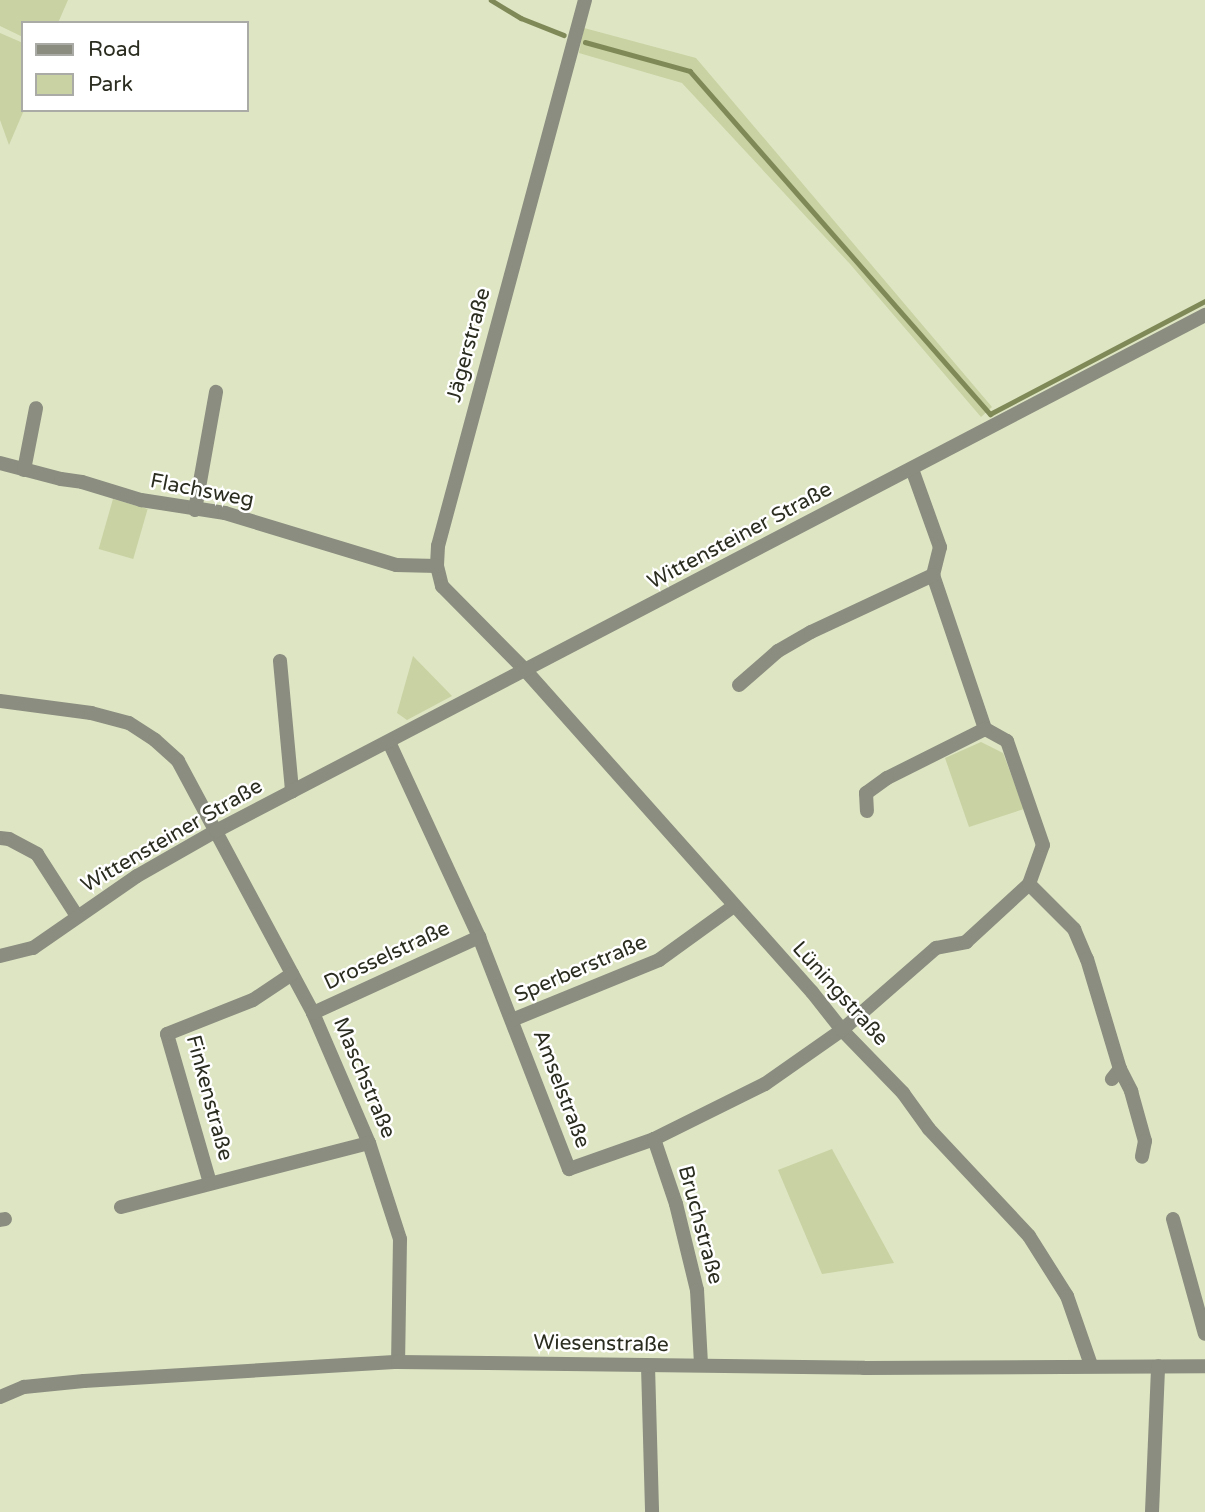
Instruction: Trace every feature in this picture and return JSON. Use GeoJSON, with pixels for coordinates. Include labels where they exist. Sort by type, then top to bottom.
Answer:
{"type":"FeatureCollection","features":[{"type":"Feature","properties":{"kind":"street","name":"Jägerstraße"},"geometry":{"type":"LineString","coordinates":[[437,566],[438,546],[585,0]]}},
{"type":"Feature","properties":{"kind":"street","name":"Wittensteiner Straße"},"geometry":{"type":"LineString","coordinates":[[0,956],[33,948],[136,876],[216,831],[1205,315]]}},
{"type":"Feature","properties":{"kind":"street"},"geometry":{"type":"LineString","coordinates":[[195,510],[216,392]]}},
{"type":"Feature","properties":{"kind":"street"},"geometry":{"type":"LineString","coordinates":[[24,470],[36,408]]}},
{"type":"Feature","properties":{"kind":"street","name":"Flachsweg"},"geometry":{"type":"LineString","coordinates":[[0,463],[82,482],[141,500],[225,513],[396,565],[437,566]]}},
{"type":"Feature","properties":{"kind":"street"},"geometry":{"type":"LineString","coordinates":[[912,469],[940,547],[933,575],[985,729],[1007,741],[1043,845],[1029,884],[1074,929],[1087,959],[1116,1074],[1131,1091],[1145,1141],[1142,1157]]}},
{"type":"Feature","properties":{"kind":"street"},"geometry":{"type":"LineString","coordinates":[[437,566],[443,586],[526,671]]}},
{"type":"Feature","properties":{"kind":"street"},"geometry":{"type":"LineString","coordinates":[[739,685],[778,651],[811,632],[933,575]]}},
{"type":"Feature","properties":{"kind":"street","name":"Wittensteiner Straße"},"geometry":{"type":"LineString","coordinates":[[280,661],[292,791]]}},
{"type":"Feature","properties":{"kind":"street","name":"Lüningstraße"},"geometry":{"type":"LineString","coordinates":[[526,671],[812,992],[842,1030],[903,1093],[929,1129],[1029,1236],[1067,1296],[1091,1365]]}},
{"type":"Feature","properties":{"kind":"street","name":"Maschstraße"},"geometry":{"type":"LineString","coordinates":[[0,701],[92,713],[129,723],[178,761],[313,1013],[369,1143],[400,1240],[398,1362]]}},
{"type":"Feature","properties":{"kind":"street"},"geometry":{"type":"LineString","coordinates":[[867,811],[866,793],[887,778],[985,729]]}},
{"type":"Feature","properties":{"kind":"street","name":"Amselstraße"},"geometry":{"type":"LineString","coordinates":[[388,742],[479,937],[569,1169],[654,1139],[765,1084],[842,1030],[936,948],[966,942],[1029,884]]}},
{"type":"Feature","properties":{"kind":"street"},"geometry":{"type":"LineString","coordinates":[[0,838],[9,839],[37,854],[77,916]]}},
{"type":"Feature","properties":{"kind":"street","name":"Sperberstraße"},"geometry":{"type":"LineString","coordinates":[[512,1020],[659,960],[733,906]]}},
{"type":"Feature","properties":{"kind":"street","name":"Drosselstraße"},"geometry":{"type":"LineString","coordinates":[[313,1013],[479,937]]}},
{"type":"Feature","properties":{"kind":"street","name":"Finkenstraße"},"geometry":{"type":"LineString","coordinates":[[210,1183],[167,1034],[253,1000],[292,974]]}},
{"type":"Feature","properties":{"kind":"street","name":"Bruchstraße"},"geometry":{"type":"LineString","coordinates":[[654,1139],[676,1204],[697,1290],[701,1365]]}},
{"type":"Feature","properties":{"kind":"street","name":"Finkenstraße"},"geometry":{"type":"LineString","coordinates":[[121,1207],[369,1143]]}},
{"type":"Feature","properties":{"kind":"street"},"geometry":{"type":"LineString","coordinates":[[1173,1219],[1205,1334]]}},
{"type":"Feature","properties":{"kind":"street","name":"Wiesenstraße"},"geometry":{"type":"LineString","coordinates":[[0,1397],[24,1387],[84,1381],[398,1362],[864,1368],[1205,1366]]}},
{"type":"Feature","properties":{"kind":"street"},"geometry":{"type":"LineString","coordinates":[[648,1366],[652,1512]]}},
{"type":"Feature","properties":{"kind":"street"},"geometry":{"type":"LineString","coordinates":[[1152,1512],[1158,1366]]}},
{"type":"Feature","properties":{"kind":"green space"},"geometry":{"type":"Polygon","coordinates":[[[0,0],[68,0],[59,21],[21,21],[21,36],[0,26],[0,0]]]}},
{"type":"Feature","properties":{"kind":"green space"},"geometry":{"type":"Polygon","coordinates":[[[584,28],[696,58],[992,407],[981,417],[850,264],[682,83],[579,53],[584,28]]]}},
{"type":"Feature","properties":{"kind":"green space"},"geometry":{"type":"Polygon","coordinates":[[[0,33],[21,42],[21,112],[23,112],[9,145],[0,120],[0,33]]]}},
{"type":"Feature","properties":{"kind":"green space"},"geometry":{"type":"Polygon","coordinates":[[[113,499],[148,509],[133,559],[99,549],[113,499]]]}},
{"type":"Feature","properties":{"kind":"green space"},"geometry":{"type":"Polygon","coordinates":[[[413,656],[452,696],[407,720],[397,713],[413,656]]]}},
{"type":"Feature","properties":{"kind":"green space"},"geometry":{"type":"Polygon","coordinates":[[[981,742],[1003,753],[1024,809],[969,827],[945,758],[981,742]]]}},
{"type":"Feature","properties":{"kind":"green space"},"geometry":{"type":"Polygon","coordinates":[[[832,1149],[894,1263],[822,1274],[778,1170],[832,1149]]]}},
{"type":"Feature","properties":{"kind":"waterway"},"geometry":{"type":"LineString","coordinates":[[491,0],[521,18],[564,35]]}},
{"type":"Feature","properties":{"kind":"waterway"},"geometry":{"type":"LineString","coordinates":[[585,42],[690,71],[990,414],[1205,301]]}}]}
